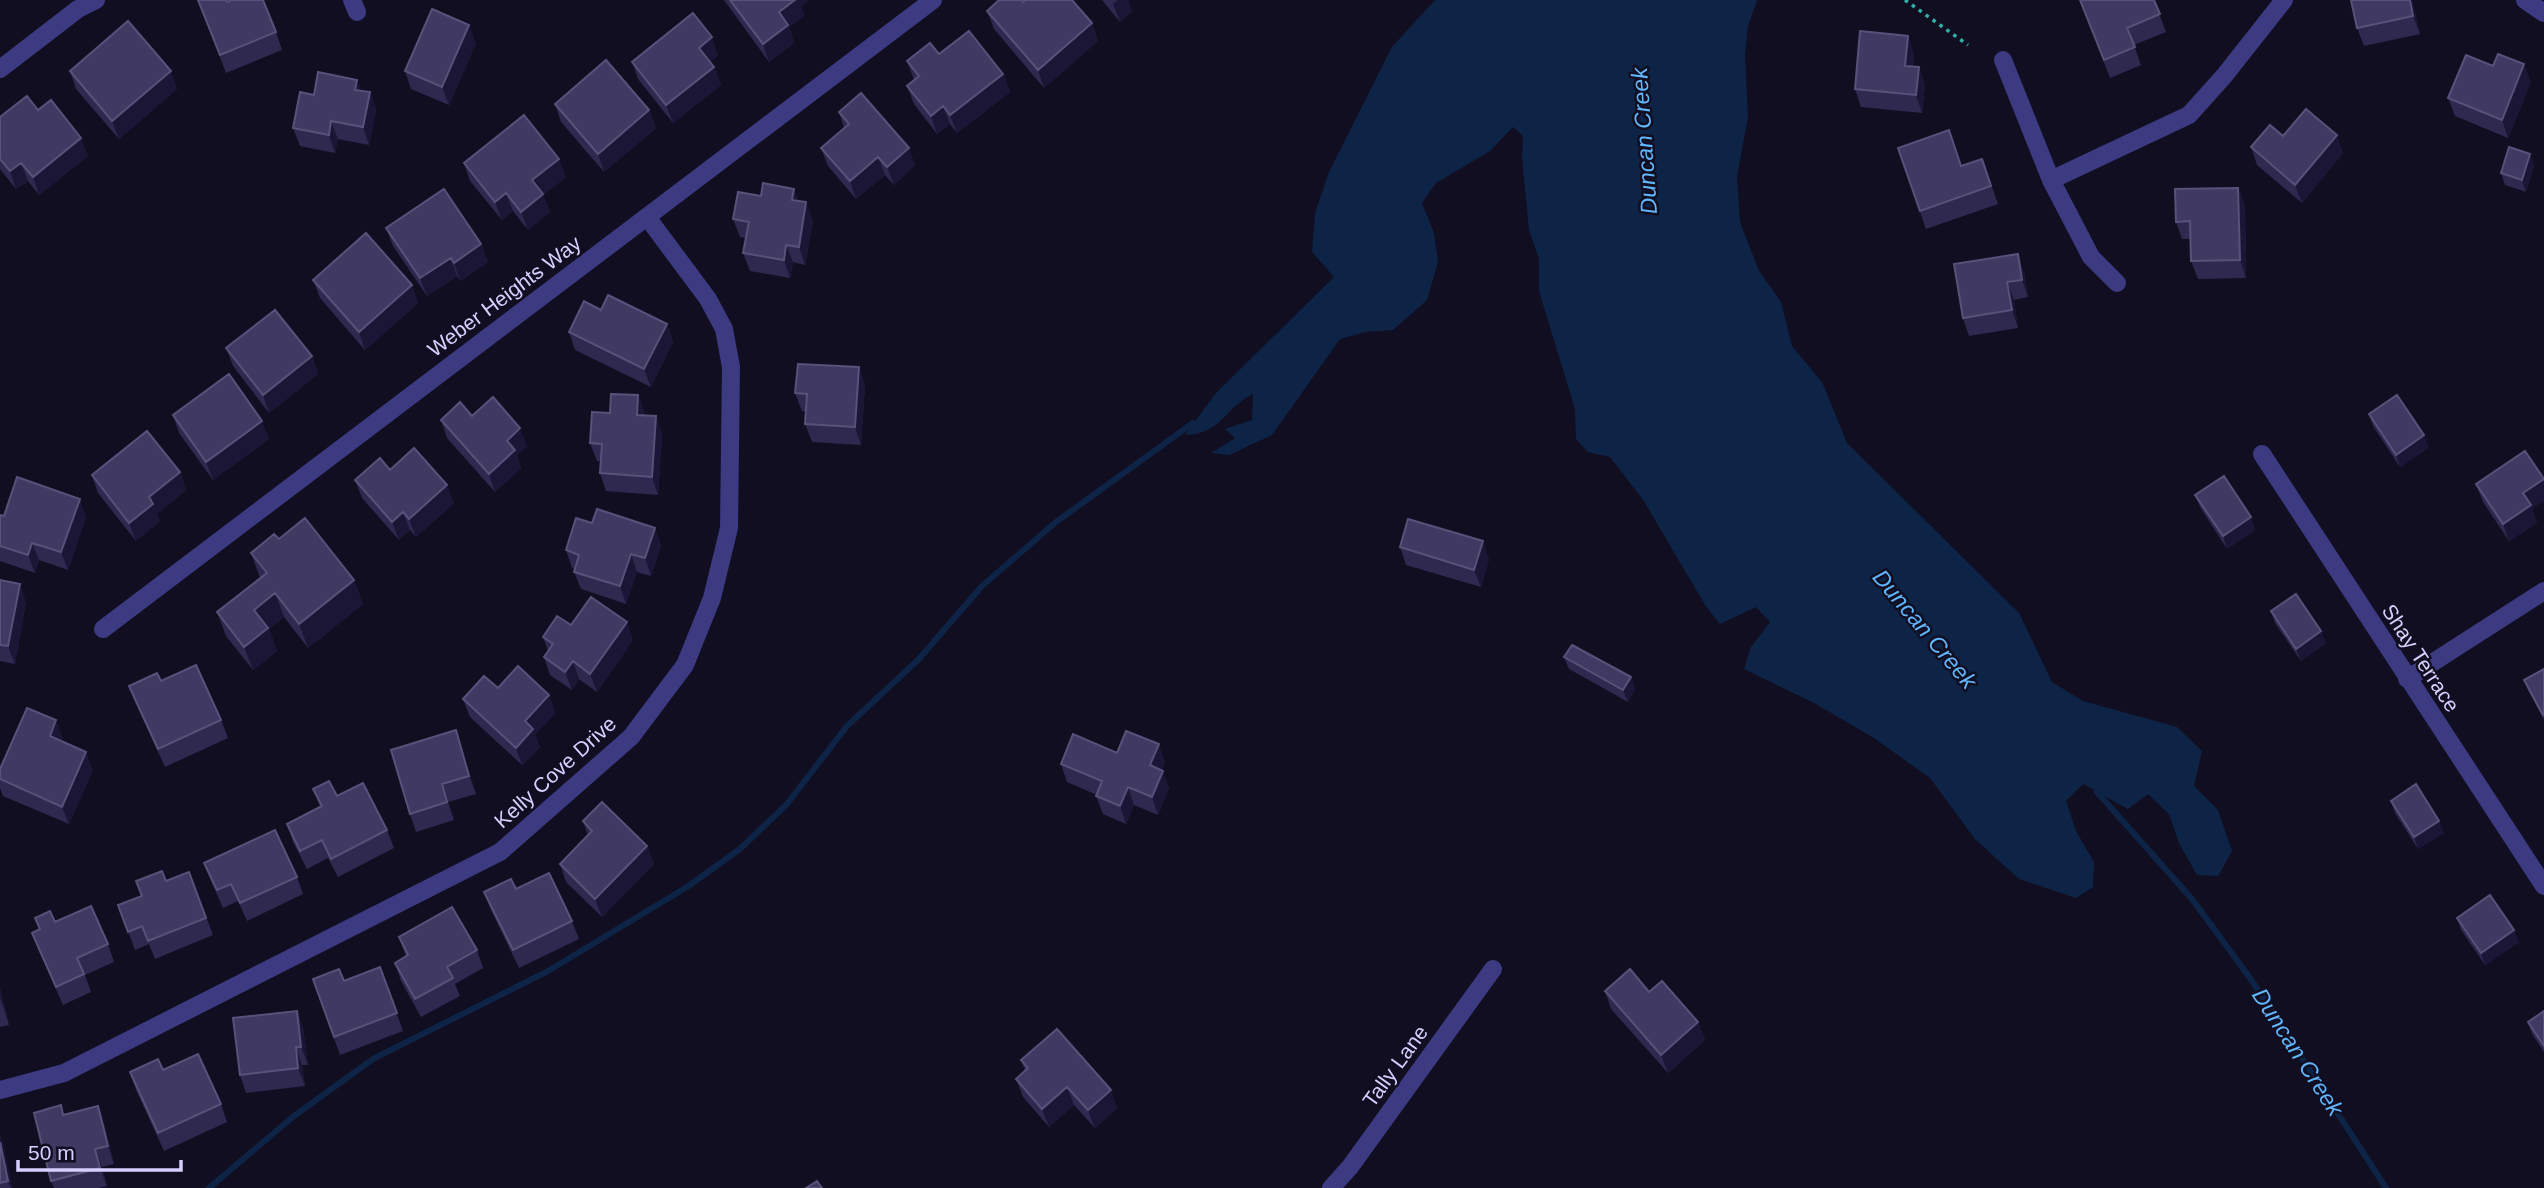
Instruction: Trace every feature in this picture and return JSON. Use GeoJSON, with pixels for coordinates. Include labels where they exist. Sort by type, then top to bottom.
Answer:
{"type":"FeatureCollection","features":[{"type":"Feature","properties":{"kind":"street"},"geometry":{"type":"LineString","coordinates":[[0,69],[78,9],[96,0]]}},
{"type":"Feature","properties":{"kind":"street","name":"Weber Heights Way"},"geometry":{"type":"LineString","coordinates":[[103,629],[933,0]]}},
{"type":"Feature","properties":{"kind":"street"},"geometry":{"type":"LineString","coordinates":[[2051,180],[2189,115],[2224,76],[2284,0]]}},
{"type":"Feature","properties":{"kind":"street"},"geometry":{"type":"LineString","coordinates":[[2525,0],[2544,13]]}},
{"type":"Feature","properties":{"kind":"street"},"geometry":{"type":"LineString","coordinates":[[2003,60],[2051,180],[2091,257],[2117,283]]}},
{"type":"Feature","properties":{"kind":"street","name":"Kelly Cove Drive"},"geometry":{"type":"LineString","coordinates":[[0,1090],[64,1073],[500,852],[631,737],[685,665],[712,598],[729,528],[731,367],[724,328],[708,299],[647,217]]}},
{"type":"Feature","properties":{"kind":"street","name":"Shay Terrace"},"geometry":{"type":"LineString","coordinates":[[2262,454],[2407,680],[2544,886]]}},
{"type":"Feature","properties":{"kind":"street"},"geometry":{"type":"LineString","coordinates":[[2407,680],[2544,591]]}},
{"type":"Feature","properties":{"kind":"street","name":"Tally Lane"},"geometry":{"type":"LineString","coordinates":[[1331,1188],[1350,1167],[1493,969]]}},
{"type":"Feature","properties":{"kind":"path"},"geometry":{"type":"LineString","coordinates":[[1905,0],[1968,45]]}},
{"type":"Feature","properties":{"kind":"water"},"geometry":{"type":"Polygon","coordinates":[[[1435,0],[1757,0],[1748,26],[1745,55],[1748,117],[1737,177],[1740,222],[1759,271],[1781,302],[1792,346],[1822,382],[1847,443],[2019,613],[2052,682],[2083,701],[2177,727],[2202,751],[2194,786],[2218,810],[2232,851],[2218,876],[2197,875],[2179,843],[2169,814],[2148,794],[2128,809],[2083,784],[2066,801],[2076,831],[2094,862],[2093,887],[2076,898],[2019,879],[1975,839],[1930,778],[1874,738],[1816,704],[1744,669],[1751,647],[1770,622],[1756,607],[1720,624],[1705,605],[1644,501],[1610,457],[1588,452],[1576,439],[1575,409],[1539,291],[1539,259],[1529,230],[1522,158],[1523,136],[1513,127],[1490,151],[1436,183],[1422,203],[1434,233],[1438,262],[1427,300],[1393,330],[1365,332],[1340,339],[1272,435],[1229,455],[1211,453],[1235,438],[1225,429],[1252,420],[1253,394],[1207,430],[1185,435],[1216,393],[1334,277],[1312,252],[1315,213],[1329,172],[1392,47],[1435,0]]]}},
{"type":"Feature","properties":{"kind":"building"},"geometry":{"type":"Polygon","coordinates":[[[198,0],[263,0],[276,32],[220,55],[198,0]]]}},
{"type":"Feature","properties":{"kind":"building"},"geometry":{"type":"Polygon","coordinates":[[[730,0],[795,0],[779,12],[788,25],[763,44],[730,0]]]}},
{"type":"Feature","properties":{"kind":"building"},"geometry":{"type":"Polygon","coordinates":[[[999,0],[1072,0],[1092,23],[1038,70],[987,11],[999,0]]]}},
{"type":"Feature","properties":{"kind":"building"},"geometry":{"type":"Polygon","coordinates":[[[2080,0],[2154,0],[2160,14],[2127,28],[2135,47],[2104,60],[2080,0]]]}},
{"type":"Feature","properties":{"kind":"building"},"geometry":{"type":"Polygon","coordinates":[[[2351,0],[2410,0],[2413,16],[2357,28],[2351,0]]]}},
{"type":"Feature","properties":{"kind":"building"},"geometry":{"type":"Polygon","coordinates":[[[432,9],[469,25],[442,87],[405,71],[432,9]]]}},
{"type":"Feature","properties":{"kind":"building"},"geometry":{"type":"Polygon","coordinates":[[[693,13],[712,37],[699,48],[714,67],[666,105],[632,62],[693,13]]]}},
{"type":"Feature","properties":{"kind":"building"},"geometry":{"type":"Polygon","coordinates":[[[128,21],[171,71],[112,121],[70,71],[128,21]]]}},
{"type":"Feature","properties":{"kind":"building"},"geometry":{"type":"Polygon","coordinates":[[[969,31],[1003,74],[950,115],[943,106],[931,116],[907,86],[919,76],[907,61],[930,43],[939,54],[969,31]]]}},
{"type":"Feature","properties":{"kind":"building"},"geometry":{"type":"Polygon","coordinates":[[[1860,31],[1908,36],[1905,66],[1919,67],[1916,95],[1855,89],[1860,31]]]}},
{"type":"Feature","properties":{"kind":"building"},"geometry":{"type":"Polygon","coordinates":[[[2498,54],[2524,64],[2502,120],[2448,98],[2466,55],[2493,66],[2498,54]]]}},
{"type":"Feature","properties":{"kind":"building"},"geometry":{"type":"Polygon","coordinates":[[[606,60],[649,110],[598,154],[555,104],[606,60]]]}},
{"type":"Feature","properties":{"kind":"building"},"geometry":{"type":"Polygon","coordinates":[[[318,72],[357,80],[355,90],[370,92],[363,127],[331,121],[329,135],[293,128],[300,92],[314,95],[318,72]]]}},
{"type":"Feature","properties":{"kind":"building"},"geometry":{"type":"Polygon","coordinates":[[[861,93],[909,148],[887,167],[878,157],[850,181],[821,148],[849,124],[839,112],[861,93]]]}},
{"type":"Feature","properties":{"kind":"building"},"geometry":{"type":"Polygon","coordinates":[[[27,96],[38,110],[51,100],[81,138],[33,177],[21,163],[10,171],[0,159],[0,117],[27,96]]]}},
{"type":"Feature","properties":{"kind":"building"},"geometry":{"type":"Polygon","coordinates":[[[2306,109],[2337,135],[2295,185],[2251,147],[2270,125],[2283,136],[2306,109]]]}},
{"type":"Feature","properties":{"kind":"building"},"geometry":{"type":"Polygon","coordinates":[[[524,115],[559,159],[532,180],[543,194],[521,212],[506,193],[495,202],[464,163],[524,115]]]}},
{"type":"Feature","properties":{"kind":"building"},"geometry":{"type":"Polygon","coordinates":[[[1949,130],[1961,166],[1982,159],[1991,186],[1920,211],[1898,148],[1949,130]]]}},
{"type":"Feature","properties":{"kind":"building"},"geometry":{"type":"Polygon","coordinates":[[[2509,147],[2530,154],[2522,180],[2501,173],[2509,147]]]}},
{"type":"Feature","properties":{"kind":"building"},"geometry":{"type":"Polygon","coordinates":[[[763,183],[794,189],[792,200],[806,202],[799,247],[786,245],[784,260],[743,253],[749,222],[733,219],[738,192],[761,196],[763,183]]]}},
{"type":"Feature","properties":{"kind":"building"},"geometry":{"type":"Polygon","coordinates":[[[2238,188],[2240,260],[2191,261],[2190,221],[2176,222],[2175,189],[2238,188]]]}},
{"type":"Feature","properties":{"kind":"building"},"geometry":{"type":"Polygon","coordinates":[[[444,189],[481,244],[454,263],[451,258],[420,278],[386,228],[444,189]]]}},
{"type":"Feature","properties":{"kind":"building"},"geometry":{"type":"Polygon","coordinates":[[[366,233],[412,285],[359,332],[313,280],[366,233]]]}},
{"type":"Feature","properties":{"kind":"building"},"geometry":{"type":"Polygon","coordinates":[[[2018,254],[2022,280],[2007,282],[2012,310],[1963,318],[1954,264],[2018,254]]]}},
{"type":"Feature","properties":{"kind":"building"},"geometry":{"type":"Polygon","coordinates":[[[608,295],[667,324],[644,369],[569,332],[584,301],[601,310],[608,295]]]}},
{"type":"Feature","properties":{"kind":"building"},"geometry":{"type":"Polygon","coordinates":[[[275,310],[312,356],[263,395],[226,348],[275,310]]]}},
{"type":"Feature","properties":{"kind":"building"},"geometry":{"type":"Polygon","coordinates":[[[798,364],[859,367],[855,427],[805,424],[807,394],[795,393],[798,364]]]}},
{"type":"Feature","properties":{"kind":"building"},"geometry":{"type":"Polygon","coordinates":[[[229,374],[262,421],[206,462],[173,415],[229,374]]]}},
{"type":"Feature","properties":{"kind":"building"},"geometry":{"type":"Polygon","coordinates":[[[611,394],[638,395],[637,415],[656,416],[652,477],[600,473],[602,444],[590,443],[592,412],[610,413],[611,394]]]}},
{"type":"Feature","properties":{"kind":"building"},"geometry":{"type":"Polygon","coordinates":[[[2397,395],[2424,435],[2396,455],[2369,414],[2397,395]]]}},
{"type":"Feature","properties":{"kind":"building"},"geometry":{"type":"Polygon","coordinates":[[[493,397],[520,428],[507,441],[515,450],[489,474],[441,420],[460,402],[472,416],[493,397]]]}},
{"type":"Feature","properties":{"kind":"building"},"geometry":{"type":"Polygon","coordinates":[[[147,431],[180,472],[149,497],[153,504],[129,523],[92,475],[147,431]]]}},
{"type":"Feature","properties":{"kind":"building"},"geometry":{"type":"Polygon","coordinates":[[[414,448],[447,485],[409,519],[403,512],[392,522],[355,480],[380,458],[390,470],[414,448]]]}},
{"type":"Feature","properties":{"kind":"building"},"geometry":{"type":"Polygon","coordinates":[[[2525,451],[2544,479],[2523,493],[2531,505],[2503,524],[2476,484],[2525,451]]]}},
{"type":"Feature","properties":{"kind":"building"},"geometry":{"type":"Polygon","coordinates":[[[2224,476],[2251,517],[2223,536],[2195,495],[2224,476]]]}},
{"type":"Feature","properties":{"kind":"building"},"geometry":{"type":"Polygon","coordinates":[[[17,477],[80,499],[61,552],[32,543],[28,555],[0,546],[0,515],[4,516],[17,477]]]}},
{"type":"Feature","properties":{"kind":"building"},"geometry":{"type":"Polygon","coordinates":[[[597,509],[655,528],[645,558],[631,554],[620,586],[574,572],[579,555],[566,550],[576,518],[592,523],[597,509]]]}},
{"type":"Feature","properties":{"kind":"building"},"geometry":{"type":"Polygon","coordinates":[[[305,518],[354,580],[299,624],[275,593],[254,610],[268,628],[244,647],[217,612],[267,573],[251,553],[274,534],[279,539],[305,518]]]}},
{"type":"Feature","properties":{"kind":"building"},"geometry":{"type":"Polygon","coordinates":[[[1408,519],[1483,541],[1474,570],[1400,547],[1408,519]]]}},
{"type":"Feature","properties":{"kind":"building"},"geometry":{"type":"Polygon","coordinates":[[[0,580],[20,584],[8,646],[0,645],[0,580]]]}},
{"type":"Feature","properties":{"kind":"building"},"geometry":{"type":"Polygon","coordinates":[[[2296,594],[2321,631],[2296,649],[2271,611],[2296,594]]]}},
{"type":"Feature","properties":{"kind":"building"},"geometry":{"type":"Polygon","coordinates":[[[591,597],[627,622],[590,674],[573,661],[565,672],[544,657],[553,644],[543,637],[557,616],[571,625],[591,597]]]}},
{"type":"Feature","properties":{"kind":"building"},"geometry":{"type":"Polygon","coordinates":[[[1572,645],[1631,677],[1623,690],[1564,657],[1572,645]]]}},
{"type":"Feature","properties":{"kind":"building"},"geometry":{"type":"Polygon","coordinates":[[[196,665],[221,720],[158,749],[129,686],[157,673],[161,681],[196,665]]]}},
{"type":"Feature","properties":{"kind":"building"},"geometry":{"type":"Polygon","coordinates":[[[518,666],[549,695],[525,721],[533,729],[516,748],[463,699],[484,676],[498,688],[518,666]]]}},
{"type":"Feature","properties":{"kind":"building"},"geometry":{"type":"Polygon","coordinates":[[[2544,669],[2544,714],[2543,715],[2524,680],[2544,669]]]}},
{"type":"Feature","properties":{"kind":"building"},"geometry":{"type":"Polygon","coordinates":[[[27,708],[56,720],[50,736],[86,752],[62,807],[0,779],[0,769],[27,708]]]}},
{"type":"Feature","properties":{"kind":"building"},"geometry":{"type":"Polygon","coordinates":[[[456,730],[469,776],[442,784],[447,802],[410,814],[391,750],[456,730]]]}},
{"type":"Feature","properties":{"kind":"building"},"geometry":{"type":"Polygon","coordinates":[[[1126,731],[1159,744],[1150,765],[1163,771],[1152,797],[1128,787],[1120,806],[1096,796],[1102,781],[1061,764],[1073,734],[1117,753],[1126,731]]]}},
{"type":"Feature","properties":{"kind":"building"},"geometry":{"type":"Polygon","coordinates":[[[329,781],[337,796],[363,783],[387,830],[331,859],[322,840],[300,851],[287,824],[322,806],[313,789],[329,781]]]}},
{"type":"Feature","properties":{"kind":"building"},"geometry":{"type":"Polygon","coordinates":[[[2416,784],[2439,821],[2414,837],[2391,801],[2416,784]]]}},
{"type":"Feature","properties":{"kind":"building"},"geometry":{"type":"Polygon","coordinates":[[[602,802],[647,846],[595,899],[560,864],[592,831],[583,821],[602,802]]]}},
{"type":"Feature","properties":{"kind":"building"},"geometry":{"type":"Polygon","coordinates":[[[275,830],[297,877],[240,903],[231,884],[217,890],[204,863],[275,830]]]}},
{"type":"Feature","properties":{"kind":"building"},"geometry":{"type":"Polygon","coordinates":[[[162,871],[166,881],[189,872],[206,918],[148,941],[142,926],[128,932],[118,905],[142,896],[136,881],[162,871]]]}},
{"type":"Feature","properties":{"kind":"building"},"geometry":{"type":"Polygon","coordinates":[[[549,873],[572,921],[513,950],[484,892],[511,879],[516,889],[549,873]]]}},
{"type":"Feature","properties":{"kind":"building"},"geometry":{"type":"Polygon","coordinates":[[[2490,895],[2514,930],[2481,953],[2457,918],[2490,895]]]}},
{"type":"Feature","properties":{"kind":"building"},"geometry":{"type":"Polygon","coordinates":[[[91,906],[108,944],[77,958],[84,974],[56,987],[32,933],[40,929],[35,918],[50,911],[55,922],[91,906]]]}},
{"type":"Feature","properties":{"kind":"building"},"geometry":{"type":"Polygon","coordinates":[[[452,907],[477,950],[447,967],[453,978],[415,999],[395,963],[408,955],[399,937],[452,907]]]}},
{"type":"Feature","properties":{"kind":"building"},"geometry":{"type":"Polygon","coordinates":[[[380,967],[397,1013],[334,1037],[313,979],[339,969],[344,981],[380,967]]]}},
{"type":"Feature","properties":{"kind":"building"},"geometry":{"type":"Polygon","coordinates":[[[1630,969],[1649,992],[1662,981],[1698,1022],[1661,1055],[1605,991],[1630,969]]]}},
{"type":"Feature","properties":{"kind":"building"},"geometry":{"type":"Polygon","coordinates":[[[297,1011],[301,1047],[296,1047],[298,1068],[240,1075],[233,1018],[297,1011]]]}},
{"type":"Feature","properties":{"kind":"building"},"geometry":{"type":"Polygon","coordinates":[[[2544,1011],[2544,1046],[2528,1022],[2544,1011]]]}},
{"type":"Feature","properties":{"kind":"building"},"geometry":{"type":"Polygon","coordinates":[[[1057,1029],[1111,1090],[1088,1110],[1067,1087],[1042,1109],[1016,1079],[1028,1068],[1021,1060],[1057,1029]]]}},
{"type":"Feature","properties":{"kind":"building"},"geometry":{"type":"Polygon","coordinates":[[[198,1054],[221,1104],[158,1133],[130,1072],[158,1059],[163,1070],[198,1054]]]}},
{"type":"Feature","properties":{"kind":"building"},"geometry":{"type":"Polygon","coordinates":[[[61,1105],[63,1115],[98,1106],[108,1146],[95,1149],[100,1168],[51,1181],[34,1113],[61,1105]]]}},
{"type":"Feature","properties":{"kind":"building"},"geometry":{"type":"Polygon","coordinates":[[[0,1142],[8,1181],[0,1183],[0,1142]]]}},
{"type":"Feature","properties":{"kind":"building"},"geometry":{"type":"Polygon","coordinates":[[[817,1181],[822,1188],[806,1188],[817,1181]]]}},
{"type":"Feature","properties":{"kind":"waterway"},"geometry":{"type":"LineString","coordinates":[[209,1188],[294,1116],[373,1059],[548,971],[687,887],[740,849],[787,804],[847,726],[918,660],[982,586],[1056,522],[1193,423]]}},
{"type":"Feature","properties":{"kind":"waterway","name":"Duncan Creek"},"geometry":{"type":"LineString","coordinates":[[2097,792],[2192,899],[2250,978],[2386,1188]]}}]}
